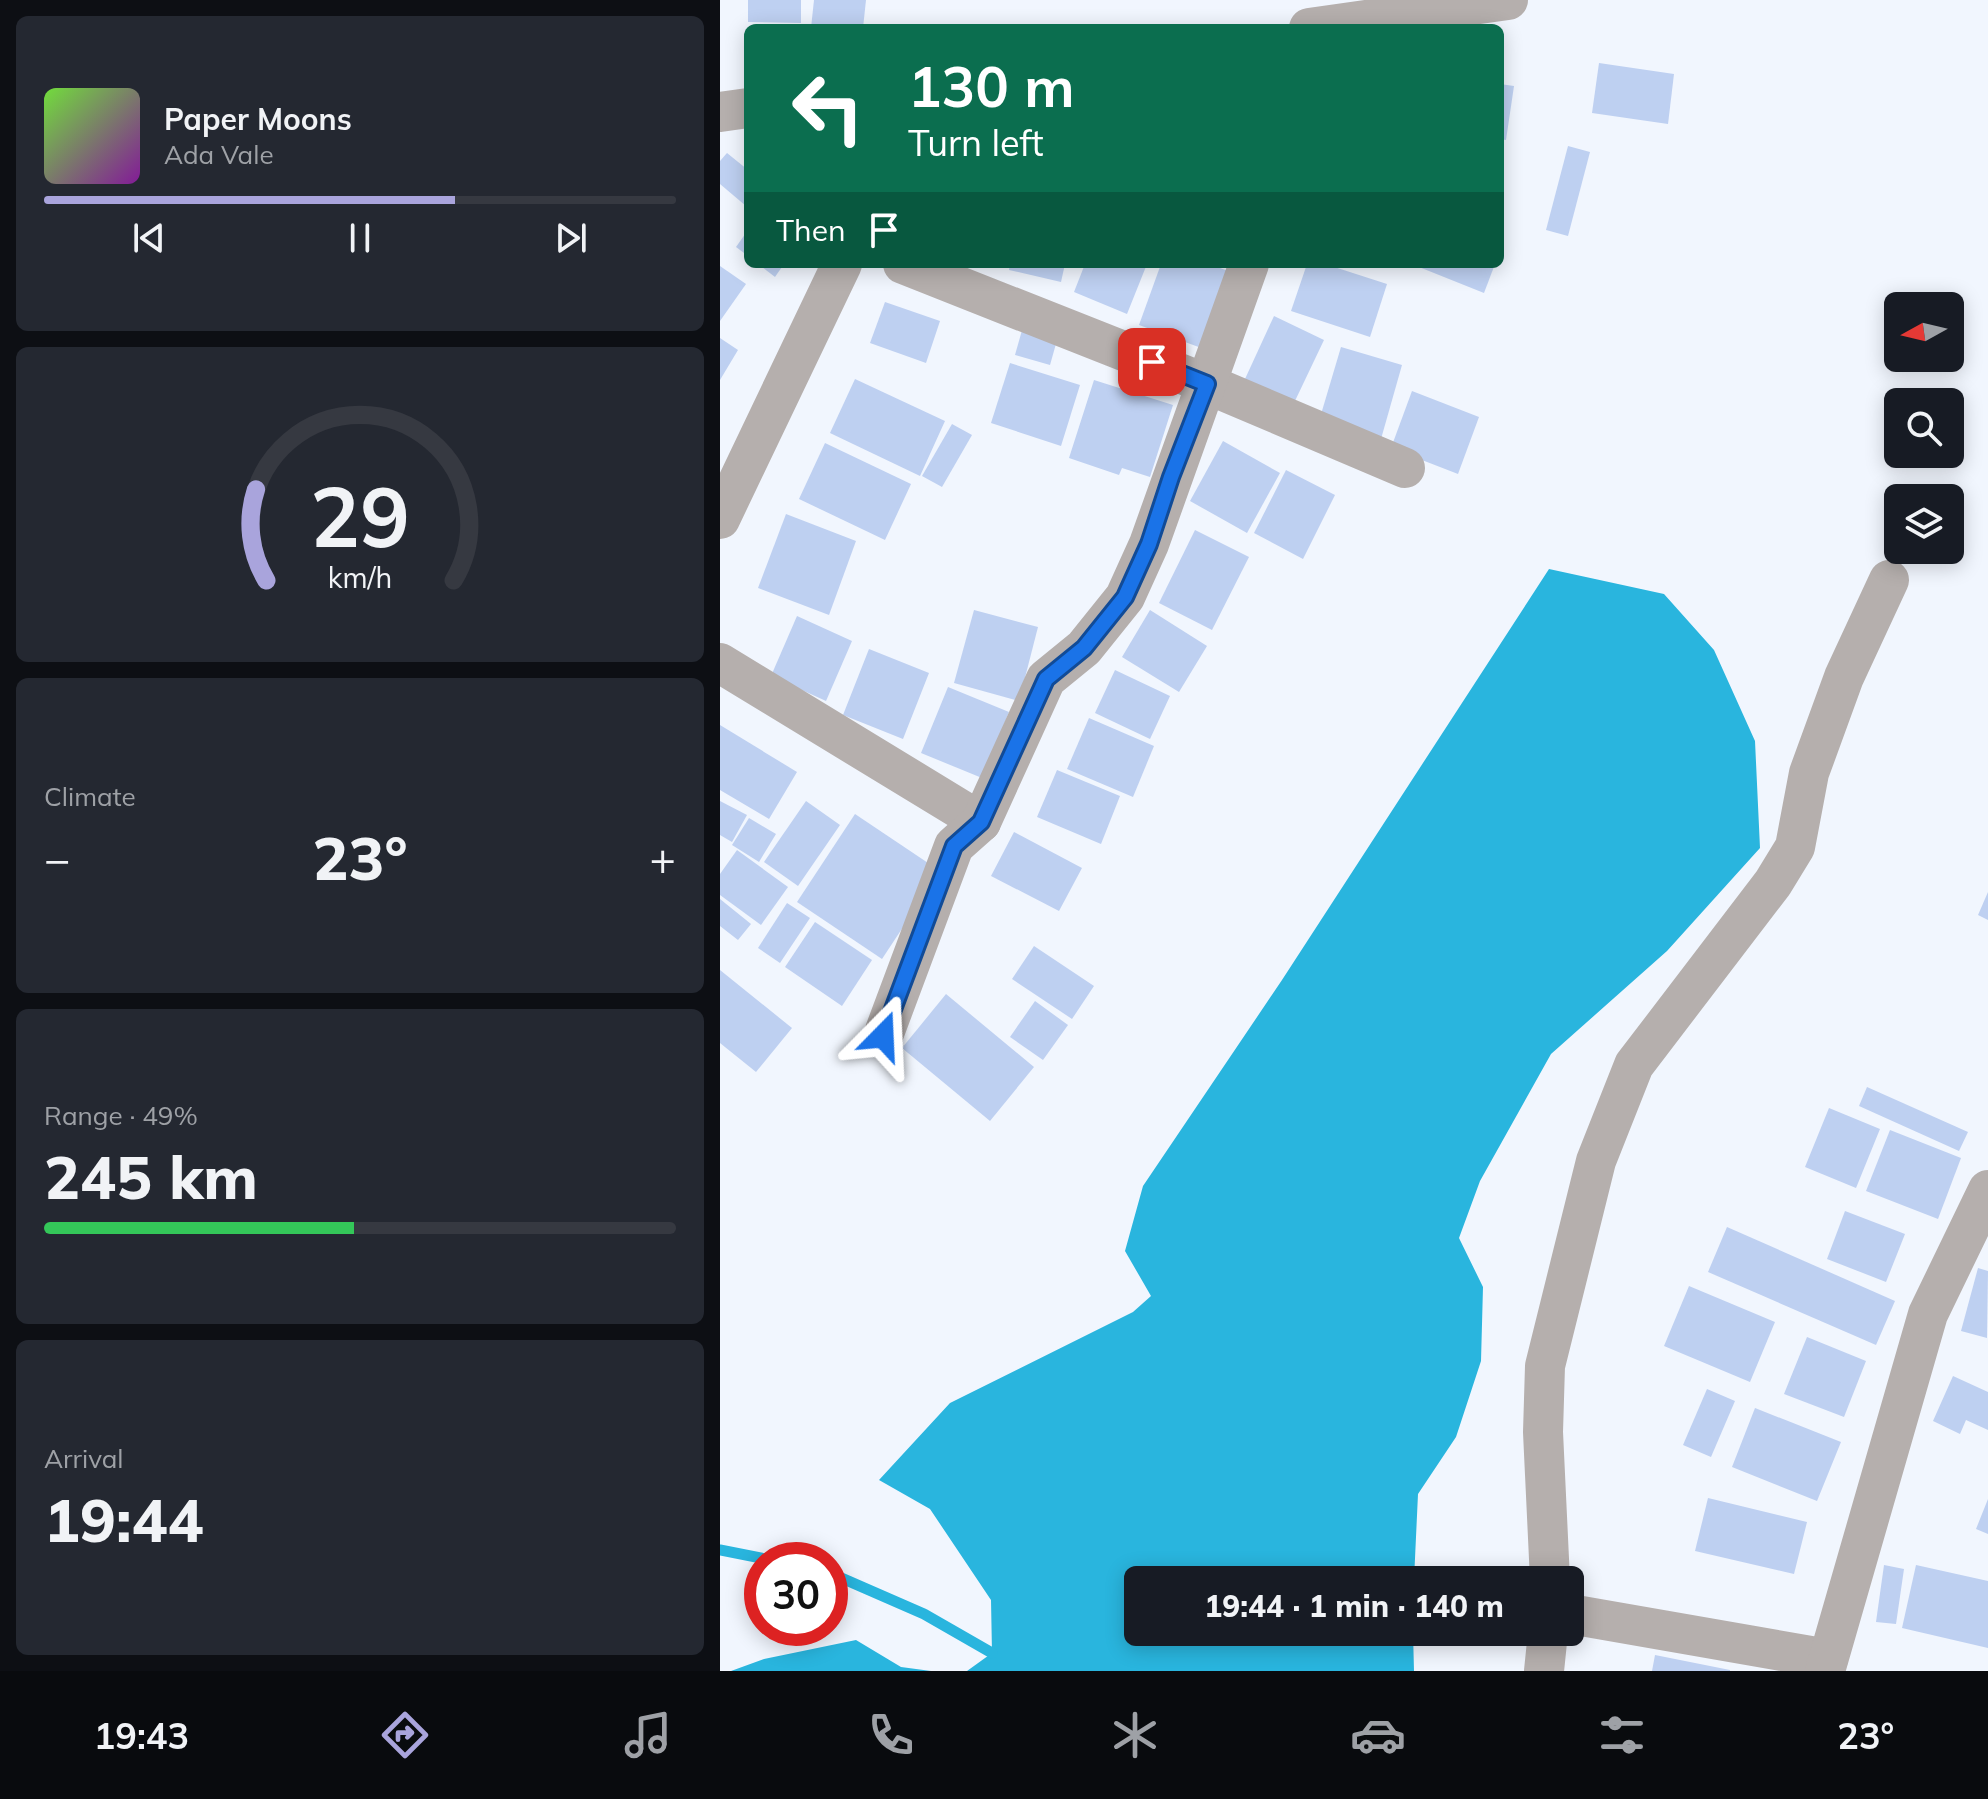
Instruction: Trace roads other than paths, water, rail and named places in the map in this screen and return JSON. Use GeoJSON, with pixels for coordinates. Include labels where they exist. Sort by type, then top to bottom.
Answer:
{"type":"FeatureCollection","features":[{"type":"Feature","properties":{"kind":"street"},"geometry":{"type":"LineString","coordinates":[[1344,24],[1508,0]]}},
{"type":"Feature","properties":{"kind":"street"},"geometry":{"type":"LineString","coordinates":[[720,112],[744,109]]}},
{"type":"Feature","properties":{"kind":"street"},"geometry":{"type":"LineString","coordinates":[[720,519],[840,268]]}},
{"type":"Feature","properties":{"kind":"street"},"geometry":{"type":"LineString","coordinates":[[913,268],[1207,384],[1405,468]]}},
{"type":"Feature","properties":{"kind":"street"},"geometry":{"type":"LineString","coordinates":[[883,1036],[954,846],[981,822],[1046,679],[1084,648],[1125,597],[1149,544],[1248,268]]}},
{"type":"Feature","properties":{"kind":"street"},"geometry":{"type":"LineString","coordinates":[[1549,1566],[1543,1432],[1545,1366],[1596,1161],[1634,1065],[1773,883],[1795,847],[1809,773],[1844,677],[1889,580]]}},
{"type":"Feature","properties":{"kind":"street"},"geometry":{"type":"LineString","coordinates":[[720,663],[981,822]]}},
{"type":"Feature","properties":{"kind":"street"},"geometry":{"type":"LineString","coordinates":[[1584,1617],[1826,1665],[1928,1314],[1988,1190]]}},
{"type":"Feature","properties":{"kind":"street"},"geometry":{"type":"LineString","coordinates":[[1544,1671],[1547,1646]]}},
{"type":"Feature","properties":{"kind":"water"},"geometry":{"type":"Polygon","coordinates":[[[1549,569],[1664,594],[1714,650],[1755,741],[1760,848],[1667,951],[1551,1054],[1480,1181],[1459,1238],[1483,1287],[1481,1361],[1456,1437],[1418,1494],[1415,1566],[1124,1566],[1124,1646],[1413,1646],[1414,1671],[967,1671],[992,1653],[991,1600],[930,1509],[879,1480],[950,1403],[1133,1312],[1151,1296],[1125,1251],[1143,1186],[1282,980],[1549,569]]]}},
{"type":"Feature","properties":{"kind":"water"},"geometry":{"type":"Polygon","coordinates":[[[856,1640],[901,1667],[931,1671],[731,1671],[764,1659],[827,1646],[848,1646],[848,1642],[856,1640]]]}},
{"type":"Feature","properties":{"kind":"waterway"},"geometry":{"type":"LineString","coordinates":[[720,1550],[744,1555]]}},
{"type":"Feature","properties":{"kind":"waterway"},"geometry":{"type":"LineString","coordinates":[[848,1581],[924,1614],[992,1653]]}}]}
